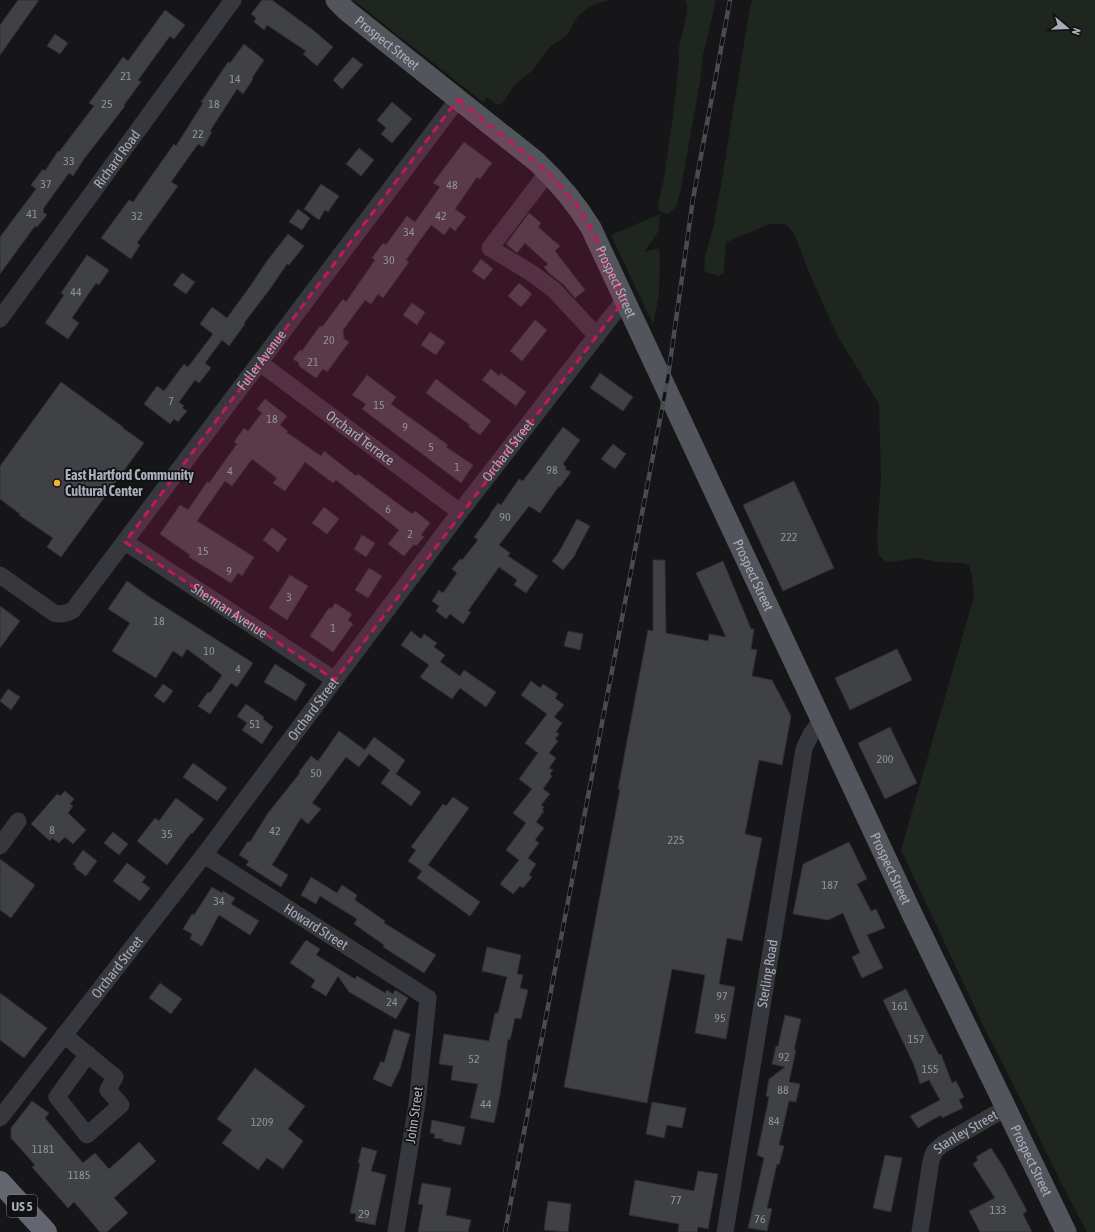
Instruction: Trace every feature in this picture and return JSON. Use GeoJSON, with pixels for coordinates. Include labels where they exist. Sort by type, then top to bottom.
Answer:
{"type":"FeatureCollection","features":[{"type":"Feature","properties":{"kind":"highway","name":"US 5"},"geometry":{"type":"LineString","coordinates":[[0,1182],[45,1231]]}},
{"type":"Feature","properties":{"kind":"main road","name":"Prospect Street"},"geometry":{"type":"LineString","coordinates":[[336,0],[347,11],[548,172],[565,190],[583,214],[625,299],[959,1013],[1066,1232]]}},
{"type":"Feature","properties":{"kind":"street","name":"Richard Road"},"geometry":{"type":"LineString","coordinates":[[0,318],[233,0]]}},
{"type":"Feature","properties":{"kind":"street","name":"Fuller Avenue"},"geometry":{"type":"LineString","coordinates":[[0,575],[48,610],[60,614],[67,613],[78,605],[458,99]]}},
{"type":"Feature","properties":{"kind":"street"},"geometry":{"type":"LineString","coordinates":[[548,172],[490,248],[533,274],[554,290],[597,336]]}},
{"type":"Feature","properties":{"kind":"street","name":"Orchard Street"},"geometry":{"type":"LineString","coordinates":[[0,1118],[204,855],[460,512],[625,299]]}},
{"type":"Feature","properties":{"kind":"street","name":"Orchard Terrace"},"geometry":{"type":"LineString","coordinates":[[260,363],[460,512]]}},
{"type":"Feature","properties":{"kind":"street","name":"Sherman Avenue"},"geometry":{"type":"LineString","coordinates":[[125,542],[334,680]]}},
{"type":"Feature","properties":{"kind":"street","name":"Sterling Road"},"geometry":{"type":"LineString","coordinates":[[725,1232],[804,749],[811,734],[822,720]]}},
{"type":"Feature","properties":{"kind":"street"},"geometry":{"type":"LineString","coordinates":[[0,846],[18,821]]}},
{"type":"Feature","properties":{"kind":"street","name":"Howard Street"},"geometry":{"type":"LineString","coordinates":[[204,855],[428,998]]}},
{"type":"Feature","properties":{"kind":"street","name":"John Street"},"geometry":{"type":"LineString","coordinates":[[396,1232],[417,1104],[428,998]]}},
{"type":"Feature","properties":{"kind":"street"},"geometry":{"type":"LineString","coordinates":[[64,1035],[88,1054],[115,1077],[108,1090],[121,1105],[87,1135],[56,1097],[88,1054]]}},
{"type":"Feature","properties":{"kind":"street","name":"Stanley Street"},"geometry":{"type":"LineString","coordinates":[[920,1232],[931,1160],[934,1152],[943,1144],[1006,1108]]}},
{"type":"Feature","properties":{"kind":"highlighted area"},"geometry":{"type":"Polygon","coordinates":[[[458,99],[548,172],[575,202],[591,228],[625,299],[335,680],[125,542],[458,99]]]}},
{"type":"Feature","properties":{"kind":"shaded area"},"geometry":{"type":"Polygon","coordinates":[[[353,0],[611,0],[598,3],[588,8],[577,17],[567,35],[550,47],[532,71],[514,85],[503,103],[498,105],[487,97],[483,102],[353,0]]]}},
{"type":"Feature","properties":{"kind":"shaded area"},"geometry":{"type":"Polygon","coordinates":[[[683,0],[716,0],[703,55],[701,76],[680,193],[676,207],[668,214],[659,211],[658,204],[664,178],[672,120],[680,42],[687,11],[686,1],[683,0]]]}},
{"type":"Feature","properties":{"kind":"shaded area"},"geometry":{"type":"Polygon","coordinates":[[[752,0],[1095,0],[1095,1232],[1087,1232],[1060,1181],[984,1027],[901,850],[974,596],[972,576],[969,566],[964,563],[937,562],[918,558],[891,562],[885,561],[878,554],[877,534],[881,480],[879,404],[837,335],[808,270],[795,235],[788,226],[784,224],[769,224],[727,242],[724,273],[719,276],[705,272],[704,269],[705,257],[714,224],[752,0]]]}},
{"type":"Feature","properties":{"kind":"shaded area"},"geometry":{"type":"Polygon","coordinates":[[[660,214],[658,232],[644,252],[658,248],[660,252],[659,296],[653,324],[611,235],[660,214]]]}},
{"type":"Feature","properties":{"kind":"building"},"geometry":{"type":"Polygon","coordinates":[[[18,0],[39,0],[0,55],[0,25],[18,0]]]}},
{"type":"Feature","properties":{"kind":"building"},"geometry":{"type":"Polygon","coordinates":[[[262,0],[272,0],[313,30],[333,47],[317,66],[303,54],[306,51],[267,25],[264,30],[254,22],[256,18],[251,14],[262,0]]]}},
{"type":"Feature","properties":{"kind":"building"},"geometry":{"type":"Polygon","coordinates":[[[165,10],[185,25],[174,39],[170,36],[138,80],[141,82],[124,105],[125,106],[84,159],[73,176],[69,173],[43,209],[43,212],[47,215],[37,227],[35,226],[0,274],[0,237],[36,189],[31,185],[43,169],[45,171],[58,151],[59,152],[94,106],[89,103],[123,57],[128,61],[165,10]]]}},
{"type":"Feature","properties":{"kind":"building"},"geometry":{"type":"Polygon","coordinates":[[[55,34],[68,43],[60,54],[47,46],[55,34]]]}},
{"type":"Feature","properties":{"kind":"building"},"geometry":{"type":"Polygon","coordinates":[[[244,44],[264,60],[243,94],[237,89],[210,131],[212,132],[203,147],[198,144],[171,182],[178,186],[137,243],[140,245],[131,259],[101,238],[129,200],[133,202],[174,144],[176,146],[203,103],[201,102],[228,62],[230,63],[244,44]]]}},
{"type":"Feature","properties":{"kind":"building"},"geometry":{"type":"Polygon","coordinates":[[[353,57],[363,65],[342,89],[333,80],[353,57]]]}},
{"type":"Feature","properties":{"kind":"building"},"geometry":{"type":"Polygon","coordinates":[[[392,102],[412,119],[392,143],[381,134],[386,128],[377,120],[392,102]]]}},
{"type":"Feature","properties":{"kind":"building"},"geometry":{"type":"Polygon","coordinates":[[[464,142],[492,163],[480,179],[477,177],[455,209],[466,217],[455,231],[450,227],[444,235],[431,225],[406,260],[409,262],[383,298],[378,294],[371,304],[365,300],[343,330],[344,339],[349,342],[327,372],[323,369],[316,378],[299,366],[299,363],[293,359],[300,350],[302,351],[320,326],[322,327],[343,299],[346,302],[375,260],[372,258],[383,243],[386,245],[407,216],[415,222],[440,187],[433,183],[464,142]]]}},
{"type":"Feature","properties":{"kind":"building"},"geometry":{"type":"Polygon","coordinates":[[[359,148],[374,160],[361,176],[346,164],[359,148]]]}},
{"type":"Feature","properties":{"kind":"building"},"geometry":{"type":"Polygon","coordinates":[[[321,184],[339,196],[328,212],[325,210],[319,220],[304,209],[321,184]]]}},
{"type":"Feature","properties":{"kind":"building"},"geometry":{"type":"Polygon","coordinates":[[[298,209],[310,218],[302,230],[289,222],[298,209]]]}},
{"type":"Feature","properties":{"kind":"building"},"geometry":{"type":"Polygon","coordinates":[[[529,213],[541,223],[538,227],[560,246],[555,251],[585,290],[575,298],[563,284],[550,274],[544,267],[548,264],[525,243],[517,253],[506,244],[529,213]]]}},
{"type":"Feature","properties":{"kind":"building"},"geometry":{"type":"Polygon","coordinates":[[[288,234],[304,246],[289,265],[287,264],[229,346],[222,340],[205,363],[211,368],[199,383],[195,380],[179,402],[184,406],[182,408],[187,411],[178,422],[174,419],[170,424],[144,404],[157,386],[164,391],[184,364],[188,367],[213,334],[200,324],[212,307],[227,318],[288,234]]]}},
{"type":"Feature","properties":{"kind":"building"},"geometry":{"type":"Polygon","coordinates":[[[87,255],[109,270],[99,285],[96,283],[72,318],[79,323],[68,339],[45,323],[64,295],[61,293],[87,255]]]}},
{"type":"Feature","properties":{"kind":"building"},"geometry":{"type":"Polygon","coordinates":[[[481,259],[493,269],[484,280],[472,271],[481,259]]]}},
{"type":"Feature","properties":{"kind":"building"},"geometry":{"type":"Polygon","coordinates":[[[182,273],[195,282],[186,294],[173,285],[182,273]]]}},
{"type":"Feature","properties":{"kind":"building"},"geometry":{"type":"Polygon","coordinates":[[[519,283],[532,294],[521,307],[508,296],[519,283]]]}},
{"type":"Feature","properties":{"kind":"building"},"geometry":{"type":"Polygon","coordinates":[[[412,303],[425,312],[417,325],[403,315],[412,303]]]}},
{"type":"Feature","properties":{"kind":"building"},"geometry":{"type":"Polygon","coordinates":[[[535,320],[547,330],[522,361],[510,351],[535,320]]]}},
{"type":"Feature","properties":{"kind":"building"},"geometry":{"type":"Polygon","coordinates":[[[430,332],[445,342],[436,355],[421,345],[430,332]]]}},
{"type":"Feature","properties":{"kind":"building"},"geometry":{"type":"Polygon","coordinates":[[[491,369],[499,376],[501,373],[526,392],[516,406],[482,380],[491,369]]]}},
{"type":"Feature","properties":{"kind":"building"},"geometry":{"type":"Polygon","coordinates":[[[600,373],[633,397],[623,411],[590,388],[600,373]]]}},
{"type":"Feature","properties":{"kind":"building"},"geometry":{"type":"Polygon","coordinates":[[[367,375],[396,397],[391,404],[448,445],[446,447],[473,465],[461,483],[362,409],[366,404],[352,395],[367,375]]]}},
{"type":"Feature","properties":{"kind":"building"},"geometry":{"type":"Polygon","coordinates":[[[436,379],[491,421],[480,435],[469,427],[470,425],[426,393],[436,379]]]}},
{"type":"Feature","properties":{"kind":"building","name":"East Hartford Community Cultural Center"},"geometry":{"type":"Polygon","coordinates":[[[61,382],[144,443],[61,557],[47,547],[53,538],[19,515],[20,514],[0,499],[0,466],[61,382]]]}},
{"type":"Feature","properties":{"kind":"building"},"geometry":{"type":"Polygon","coordinates":[[[265,399],[287,416],[280,425],[288,431],[286,432],[321,456],[324,451],[356,476],[358,474],[412,514],[415,511],[430,523],[421,535],[424,537],[416,546],[414,544],[404,556],[388,544],[399,530],[336,480],[333,483],[305,462],[285,491],[273,483],[277,478],[252,459],[232,486],[225,481],[197,521],[254,557],[242,576],[238,573],[231,583],[189,557],[190,555],[160,534],[180,505],[188,510],[207,482],[209,483],[237,444],[234,442],[244,428],[248,431],[262,413],[257,409],[265,399]]]}},
{"type":"Feature","properties":{"kind":"building"},"geometry":{"type":"Polygon","coordinates":[[[563,427],[580,440],[563,464],[566,467],[565,469],[571,472],[540,513],[529,506],[499,545],[510,553],[508,556],[538,576],[526,593],[514,585],[517,580],[499,567],[468,611],[471,612],[463,624],[450,614],[446,619],[436,611],[439,606],[432,601],[439,590],[443,593],[457,573],[452,569],[460,559],[462,560],[478,540],[474,537],[498,503],[501,505],[519,479],[523,481],[563,427]]]}},
{"type":"Feature","properties":{"kind":"building"},"geometry":{"type":"Polygon","coordinates":[[[613,444],[626,454],[615,469],[601,459],[613,444]]]}},
{"type":"Feature","properties":{"kind":"building"},"geometry":{"type":"Polygon","coordinates":[[[794,481],[834,568],[783,591],[743,505],[794,481]]]}},
{"type":"Feature","properties":{"kind":"building"},"geometry":{"type":"Polygon","coordinates":[[[324,507],[339,519],[327,534],[312,523],[324,507]]]}},
{"type":"Feature","properties":{"kind":"building"},"geometry":{"type":"Polygon","coordinates":[[[577,519],[590,526],[576,554],[563,570],[552,561],[559,552],[577,519]]]}},
{"type":"Feature","properties":{"kind":"building"},"geometry":{"type":"Polygon","coordinates":[[[272,528],[287,539],[278,552],[263,540],[272,528]]]}},
{"type":"Feature","properties":{"kind":"building"},"geometry":{"type":"Polygon","coordinates":[[[362,535],[375,543],[366,557],[354,549],[362,535]]]}},
{"type":"Feature","properties":{"kind":"building"},"geometry":{"type":"Polygon","coordinates":[[[653,560],[665,560],[666,633],[708,641],[709,634],[726,637],[696,573],[723,561],[751,629],[754,629],[751,649],[757,650],[752,676],[772,680],[791,716],[782,765],[759,760],[745,834],[762,838],[742,941],[727,938],[719,984],[735,987],[726,1039],[695,1033],[705,975],[672,969],[647,1103],[564,1087],[620,789],[618,789],[648,630],[653,631],[653,560]]]}},
{"type":"Feature","properties":{"kind":"building"},"geometry":{"type":"Polygon","coordinates":[[[369,568],[382,576],[368,598],[355,590],[369,568]]]}},
{"type":"Feature","properties":{"kind":"building"},"geometry":{"type":"Polygon","coordinates":[[[290,575],[308,586],[287,620],[269,608],[290,575]]]}},
{"type":"Feature","properties":{"kind":"building"},"geometry":{"type":"Polygon","coordinates":[[[127,581],[253,663],[237,687],[231,683],[210,714],[198,706],[208,692],[210,693],[222,675],[187,649],[182,657],[173,651],[156,678],[112,651],[130,623],[108,609],[127,581]]]}},
{"type":"Feature","properties":{"kind":"building"},"geometry":{"type":"Polygon","coordinates":[[[335,603],[352,614],[348,620],[353,624],[333,652],[310,636],[329,608],[332,608],[335,603]]]}},
{"type":"Feature","properties":{"kind":"building"},"geometry":{"type":"Polygon","coordinates":[[[0,606],[20,621],[0,648],[0,606]]]}},
{"type":"Feature","properties":{"kind":"building"},"geometry":{"type":"Polygon","coordinates":[[[411,631],[421,639],[424,634],[437,643],[434,647],[445,655],[440,662],[460,676],[464,670],[496,692],[486,707],[460,688],[452,699],[420,677],[429,665],[401,645],[411,631]]]}},
{"type":"Feature","properties":{"kind":"building"},"geometry":{"type":"Polygon","coordinates":[[[568,631],[583,634],[580,650],[564,646],[568,631]]]}},
{"type":"Feature","properties":{"kind":"building"},"geometry":{"type":"Polygon","coordinates":[[[897,649],[912,680],[850,710],[835,678],[897,649]]]}},
{"type":"Feature","properties":{"kind":"building"},"geometry":{"type":"Polygon","coordinates":[[[275,664],[306,684],[296,701],[264,682],[275,664]]]}},
{"type":"Feature","properties":{"kind":"building"},"geometry":{"type":"Polygon","coordinates":[[[531,681],[540,688],[543,684],[558,694],[555,698],[564,705],[554,717],[562,723],[556,732],[559,734],[555,739],[558,741],[549,753],[556,758],[549,768],[553,770],[550,774],[552,776],[543,789],[550,794],[541,805],[544,807],[542,810],[544,811],[536,822],[544,828],[535,840],[539,843],[528,858],[536,864],[529,875],[532,877],[523,888],[520,886],[513,894],[500,884],[519,860],[506,850],[526,823],[513,813],[532,789],[519,779],[538,753],[525,743],[547,714],[521,695],[531,681]]]}},
{"type":"Feature","properties":{"kind":"building"},"geometry":{"type":"Polygon","coordinates":[[[163,684],[173,691],[164,703],[154,696],[163,684]]]}},
{"type":"Feature","properties":{"kind":"building"},"geometry":{"type":"Polygon","coordinates":[[[8,689],[20,697],[11,710],[0,701],[8,689]]]}},
{"type":"Feature","properties":{"kind":"building"},"geometry":{"type":"Polygon","coordinates":[[[246,704],[264,717],[263,719],[273,727],[262,744],[242,730],[247,723],[237,716],[246,704]]]}},
{"type":"Feature","properties":{"kind":"building"},"geometry":{"type":"Polygon","coordinates":[[[890,727],[917,783],[885,799],[858,743],[890,727]]]}},
{"type":"Feature","properties":{"kind":"building"},"geometry":{"type":"Polygon","coordinates":[[[339,731],[365,750],[374,737],[405,760],[396,774],[421,792],[411,806],[381,783],[390,770],[369,754],[359,767],[346,757],[312,803],[321,809],[308,824],[301,818],[272,865],[288,875],[281,887],[246,865],[249,861],[239,855],[248,841],[250,842],[268,813],[300,773],[299,772],[311,756],[318,761],[339,731]]]}},
{"type":"Feature","properties":{"kind":"building"},"geometry":{"type":"Polygon","coordinates":[[[193,763],[227,788],[217,801],[183,777],[193,763]]]}},
{"type":"Feature","properties":{"kind":"building"},"geometry":{"type":"Polygon","coordinates":[[[65,791],[74,799],[70,804],[73,806],[68,813],[86,830],[73,844],[65,837],[59,843],[52,838],[50,841],[31,824],[57,794],[60,796],[65,791]]]}},
{"type":"Feature","properties":{"kind":"building"},"geometry":{"type":"Polygon","coordinates":[[[453,797],[469,808],[428,865],[480,902],[470,916],[417,878],[422,871],[408,861],[416,850],[411,847],[443,804],[446,806],[453,797]]]}},
{"type":"Feature","properties":{"kind":"building"},"geometry":{"type":"Polygon","coordinates":[[[176,798],[204,819],[192,834],[191,833],[167,865],[137,841],[155,818],[159,821],[176,798]]]}},
{"type":"Feature","properties":{"kind":"building"},"geometry":{"type":"Polygon","coordinates":[[[113,832],[128,844],[119,855],[104,843],[113,832]]]}},
{"type":"Feature","properties":{"kind":"building"},"geometry":{"type":"Polygon","coordinates":[[[849,842],[867,879],[857,884],[871,911],[876,909],[885,928],[867,935],[883,968],[862,978],[852,957],[860,953],[843,913],[828,920],[793,914],[803,864],[849,842]]]}},
{"type":"Feature","properties":{"kind":"building"},"geometry":{"type":"Polygon","coordinates":[[[83,850],[97,861],[86,876],[75,868],[76,867],[73,864],[83,850]]]}},
{"type":"Feature","properties":{"kind":"building"},"geometry":{"type":"Polygon","coordinates":[[[0,859],[35,885],[11,918],[0,910],[0,859]]]}},
{"type":"Feature","properties":{"kind":"building"},"geometry":{"type":"Polygon","coordinates":[[[127,863],[146,877],[142,882],[150,888],[140,901],[113,881],[127,863]]]}},
{"type":"Feature","properties":{"kind":"building"},"geometry":{"type":"Polygon","coordinates":[[[311,877],[337,893],[342,885],[357,895],[355,900],[385,921],[384,923],[436,955],[424,973],[383,947],[384,945],[354,924],[357,919],[320,896],[316,904],[301,895],[311,877]]]}},
{"type":"Feature","properties":{"kind":"building"},"geometry":{"type":"Polygon","coordinates":[[[212,887],[235,898],[231,904],[259,921],[250,935],[219,915],[202,946],[190,939],[192,934],[183,929],[212,887]]]}},
{"type":"Feature","properties":{"kind":"building"},"geometry":{"type":"Polygon","coordinates":[[[306,940],[320,949],[316,955],[355,979],[357,976],[385,993],[387,990],[393,994],[395,990],[408,998],[396,1019],[349,992],[338,976],[326,996],[311,987],[315,980],[290,963],[306,940]]]}},
{"type":"Feature","properties":{"kind":"building"},"geometry":{"type":"Polygon","coordinates":[[[487,947],[521,955],[517,974],[523,975],[520,988],[528,990],[521,1019],[515,1018],[510,1040],[508,1039],[494,1123],[470,1118],[478,1084],[451,1080],[453,1066],[439,1064],[444,1034],[489,1041],[495,1013],[498,1013],[507,977],[482,971],[487,947]]]}},
{"type":"Feature","properties":{"kind":"building"},"geometry":{"type":"Polygon","coordinates":[[[160,983],[182,999],[171,1014],[149,998],[160,983]]]}},
{"type":"Feature","properties":{"kind":"building"},"geometry":{"type":"Polygon","coordinates":[[[906,989],[939,1055],[941,1054],[952,1083],[956,1081],[964,1097],[959,1100],[963,1108],[942,1118],[941,1115],[918,1128],[910,1116],[940,1100],[929,1080],[920,1084],[914,1065],[883,1000],[906,989]]]}},
{"type":"Feature","properties":{"kind":"building"},"geometry":{"type":"Polygon","coordinates":[[[0,993],[47,1028],[24,1058],[0,1040],[0,993]]]}},
{"type":"Feature","properties":{"kind":"building"},"geometry":{"type":"Polygon","coordinates":[[[785,1015],[801,1019],[789,1082],[800,1084],[796,1102],[789,1101],[779,1145],[784,1146],[779,1165],[777,1164],[767,1208],[772,1209],[767,1231],[748,1228],[764,1158],[757,1155],[769,1097],[766,1096],[769,1079],[785,1067],[772,1064],[785,1015]]]}},
{"type":"Feature","properties":{"kind":"building"},"geometry":{"type":"Polygon","coordinates":[[[394,1029],[410,1034],[400,1069],[391,1087],[373,1079],[381,1061],[384,1063],[394,1029]]]}},
{"type":"Feature","properties":{"kind":"building"},"geometry":{"type":"Polygon","coordinates":[[[255,1068],[305,1106],[288,1129],[303,1141],[283,1169],[267,1158],[258,1170],[222,1143],[232,1130],[217,1119],[255,1068]]]}},
{"type":"Feature","properties":{"kind":"building"},"geometry":{"type":"Polygon","coordinates":[[[32,1101],[49,1113],[45,1118],[83,1163],[95,1153],[109,1169],[139,1142],[156,1161],[114,1198],[128,1213],[107,1232],[100,1232],[74,1202],[68,1208],[32,1167],[35,1165],[11,1138],[11,1128],[32,1101]]]}},
{"type":"Feature","properties":{"kind":"building"},"geometry":{"type":"Polygon","coordinates":[[[652,1102],[686,1108],[682,1128],[667,1125],[664,1138],[646,1134],[652,1102]]]}},
{"type":"Feature","properties":{"kind":"building"},"geometry":{"type":"Polygon","coordinates":[[[432,1120],[465,1127],[461,1145],[443,1141],[443,1139],[434,1138],[435,1134],[430,1133],[432,1120]]]}},
{"type":"Feature","properties":{"kind":"building"},"geometry":{"type":"Polygon","coordinates":[[[362,1147],[377,1151],[371,1171],[386,1175],[375,1225],[355,1221],[356,1214],[350,1213],[362,1147]]]}},
{"type":"Feature","properties":{"kind":"building"},"geometry":{"type":"Polygon","coordinates":[[[991,1148],[1004,1168],[1027,1211],[1023,1214],[1032,1232],[980,1232],[969,1211],[995,1198],[973,1164],[978,1160],[976,1157],[991,1148]]]}},
{"type":"Feature","properties":{"kind":"building"},"geometry":{"type":"Polygon","coordinates":[[[885,1155],[902,1158],[891,1212],[873,1208],[885,1155]]]}},
{"type":"Feature","properties":{"kind":"building"},"geometry":{"type":"Polygon","coordinates":[[[698,1171],[718,1174],[708,1229],[698,1227],[697,1232],[678,1232],[679,1224],[629,1215],[635,1180],[694,1191],[698,1171]]]}},
{"type":"Feature","properties":{"kind":"building"},"geometry":{"type":"Polygon","coordinates":[[[422,1183],[451,1188],[446,1215],[471,1220],[468,1232],[418,1232],[423,1205],[418,1204],[422,1183]]]}},
{"type":"Feature","properties":{"kind":"building"},"geometry":{"type":"Polygon","coordinates":[[[548,1201],[571,1204],[568,1232],[544,1230],[548,1201]]]}},
{"type":"Feature","properties":{"kind":"railway"},"geometry":{"type":"LineString","coordinates":[[505,1232],[668,377],[693,199],[730,0]]}},
{"type":"Feature","properties":{"kind":"place","name":"East Hartford Community Cultural Center"},"geometry":{"type":"Point","coordinates":[57,483]}}]}
